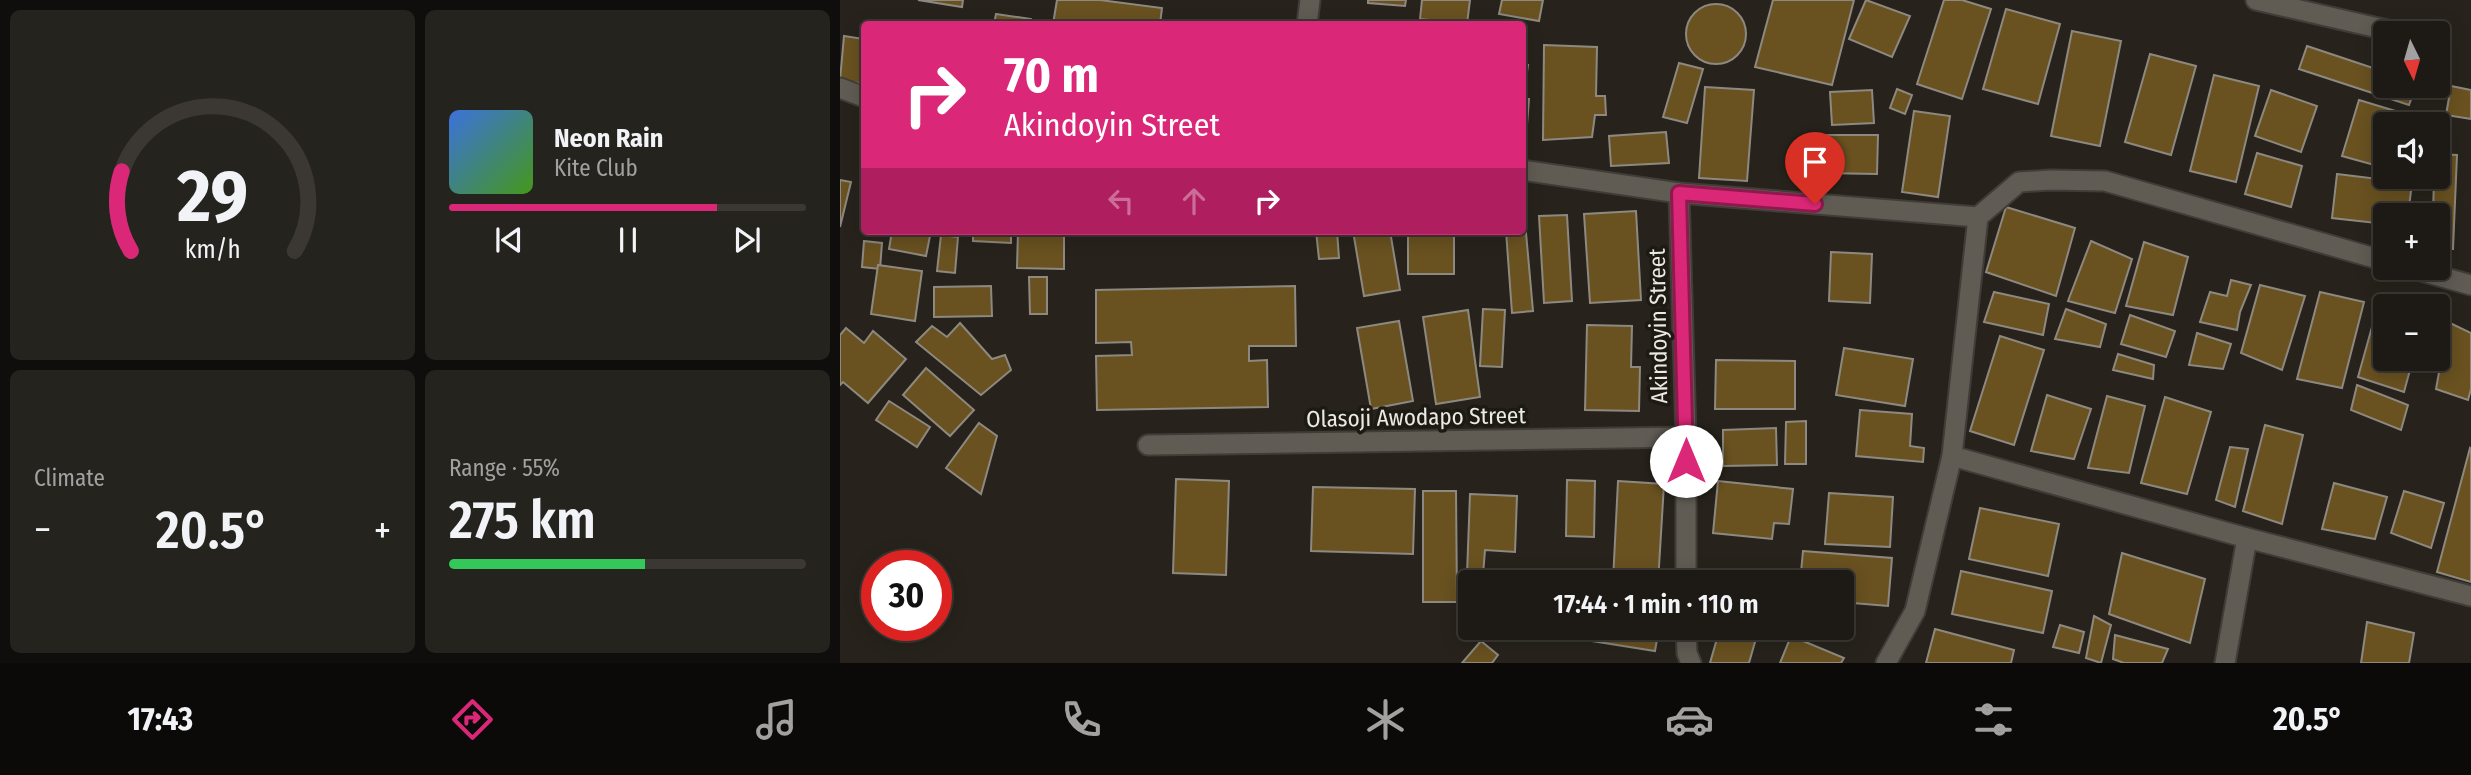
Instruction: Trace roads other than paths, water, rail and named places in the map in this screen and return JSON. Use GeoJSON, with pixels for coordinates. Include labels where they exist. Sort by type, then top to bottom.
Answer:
{"type":"FeatureCollection","features":[{"type":"Feature","properties":{"kind":"street"},"geometry":{"type":"LineString","coordinates":[[1307,21],[1310,0]]}},
{"type":"Feature","properties":{"kind":"street"},"geometry":{"type":"LineString","coordinates":[[2256,0],[2373,27]]}},
{"type":"Feature","properties":{"kind":"street"},"geometry":{"type":"LineString","coordinates":[[840,88],[861,96]]}},
{"type":"Feature","properties":{"kind":"street"},"geometry":{"type":"LineString","coordinates":[[1526,171],[1679,193],[1978,217]]}},
{"type":"Feature","properties":{"kind":"street"},"geometry":{"type":"LineString","coordinates":[[1886,663],[1915,611],[1952,456],[1978,217],[2019,182],[2105,181],[2373,258]]}},
{"type":"Feature","properties":{"kind":"street","name":"Akindoyin Street"},"geometry":{"type":"LineString","coordinates":[[1679,193],[1686,437],[1686,570]]}},
{"type":"Feature","properties":{"kind":"street"},"geometry":{"type":"LineString","coordinates":[[2450,279],[2471,285]]}},
{"type":"Feature","properties":{"kind":"street","name":"Olasoji Awodapo Street"},"geometry":{"type":"LineString","coordinates":[[1148,445],[1686,437]]}},
{"type":"Feature","properties":{"kind":"street"},"geometry":{"type":"LineString","coordinates":[[1952,456],[2247,538],[2471,596]]}},
{"type":"Feature","properties":{"kind":"street"},"geometry":{"type":"LineString","coordinates":[[2225,663],[2247,538]]}},
{"type":"Feature","properties":{"kind":"street"},"geometry":{"type":"LineString","coordinates":[[1686,640],[1686,653],[1691,663]]}}]}
